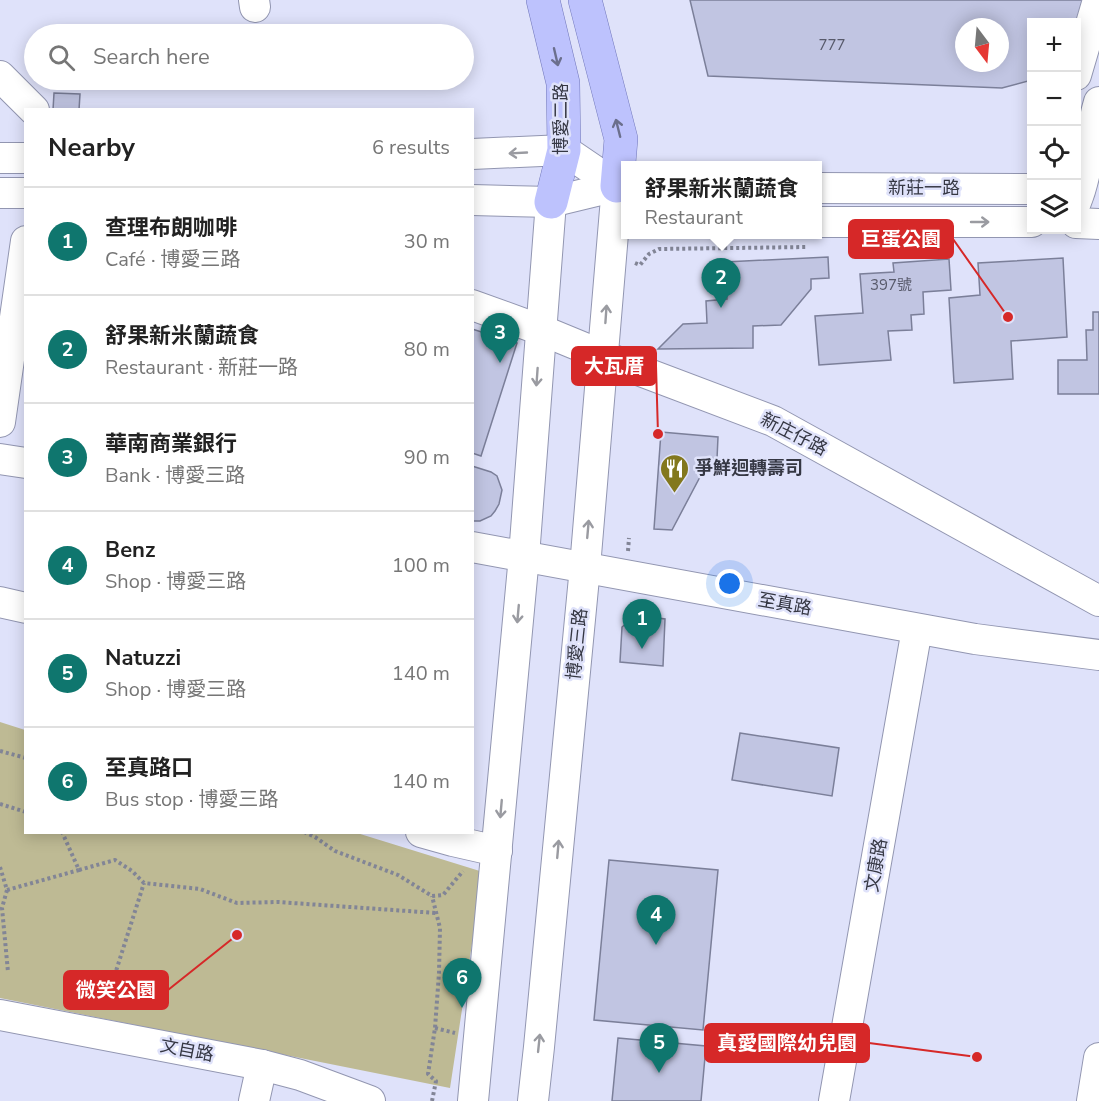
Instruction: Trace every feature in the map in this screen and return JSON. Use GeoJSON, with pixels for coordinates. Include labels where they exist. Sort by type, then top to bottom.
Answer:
{"type":"FeatureCollection","features":[{"type":"Feature","properties":{"kind":"main road","name":"博愛二路"},"geometry":{"type":"LineString","coordinates":[[543,0],[563,83],[564,150],[551,202]]}},
{"type":"Feature","properties":{"kind":"main road"},"geometry":{"type":"LineString","coordinates":[[585,0],[621,139],[621,186]]}},
{"type":"Feature","properties":{"kind":"street"},"geometry":{"type":"LineString","coordinates":[[1078,72],[1098,0]]}},
{"type":"Feature","properties":{"kind":"street"},"geometry":{"type":"LineString","coordinates":[[0,76],[32,108]]}},
{"type":"Feature","properties":{"kind":"street"},"geometry":{"type":"LineString","coordinates":[[1087,187],[1094,118],[1099,102]]}},
{"type":"Feature","properties":{"kind":"street"},"geometry":{"type":"LineString","coordinates":[[474,154],[564,150],[621,186]]}},
{"type":"Feature","properties":{"kind":"street"},"geometry":{"type":"LineString","coordinates":[[0,158],[24,158]]}},
{"type":"Feature","properties":{"kind":"street"},"geometry":{"type":"LineString","coordinates":[[474,200],[551,202],[621,186]]}},
{"type":"Feature","properties":{"kind":"street","name":"博愛三路"},"geometry":{"type":"LineString","coordinates":[[532,1101],[621,186]]}},
{"type":"Feature","properties":{"kind":"street","name":"新莊一路"},"geometry":{"type":"LineString","coordinates":[[822,188],[1027,189]]}},
{"type":"Feature","properties":{"kind":"street"},"geometry":{"type":"LineString","coordinates":[[0,193],[24,193]]}},
{"type":"Feature","properties":{"kind":"street"},"geometry":{"type":"LineString","coordinates":[[551,202],[619,222]]}},
{"type":"Feature","properties":{"kind":"street"},"geometry":{"type":"LineString","coordinates":[[473,1101],[491,850],[524,556],[551,202]]}},
{"type":"Feature","properties":{"kind":"street","name":"新莊一路"},"geometry":{"type":"LineString","coordinates":[[822,222],[1027,222]]}},
{"type":"Feature","properties":{"kind":"street"},"geometry":{"type":"LineString","coordinates":[[1081,223],[1099,224]]}},
{"type":"Feature","properties":{"kind":"street"},"geometry":{"type":"LineString","coordinates":[[0,422],[24,255]]}},
{"type":"Feature","properties":{"kind":"street","name":"新庄仔路"},"geometry":{"type":"LineString","coordinates":[[474,306],[773,421],[1099,601]]}},
{"type":"Feature","properties":{"kind":"street"},"geometry":{"type":"LineString","coordinates":[[0,459],[24,463]]}},
{"type":"Feature","properties":{"kind":"street","name":"至真路"},"geometry":{"type":"LineString","coordinates":[[474,547],[975,639],[1099,655]]}},
{"type":"Feature","properties":{"kind":"street"},"geometry":{"type":"LineString","coordinates":[[0,602],[24,608]]}},
{"type":"Feature","properties":{"kind":"street","name":"文康路"},"geometry":{"type":"LineString","coordinates":[[834,1101],[917,629]]}},
{"type":"Feature","properties":{"kind":"street"},"geometry":{"type":"LineString","coordinates":[[429,834],[491,850]]}},
{"type":"Feature","properties":{"kind":"street","name":"文自路"},"geometry":{"type":"LineString","coordinates":[[0,1015],[262,1065],[300,1075],[370,1101]]}},
{"type":"Feature","properties":{"kind":"street"},"geometry":{"type":"LineString","coordinates":[[1092,1101],[1099,1058]]}},
{"type":"Feature","properties":{"kind":"street"},"geometry":{"type":"LineString","coordinates":[[254,1101],[262,1065]]}},
{"type":"Feature","properties":{"kind":"path"},"geometry":{"type":"LineString","coordinates":[[0,751],[24,757]]}},
{"type":"Feature","properties":{"kind":"path"},"geometry":{"type":"LineString","coordinates":[[0,804],[24,811]]}},
{"type":"Feature","properties":{"kind":"path"},"geometry":{"type":"LineString","coordinates":[[64,834],[79,870]]}},
{"type":"Feature","properties":{"kind":"path"},"geometry":{"type":"LineString","coordinates":[[308,834],[335,850],[398,874],[432,896],[443,895],[491,850]]}},
{"type":"Feature","properties":{"kind":"path"},"geometry":{"type":"LineString","coordinates":[[7,890],[115,860],[132,871],[144,883],[200,889],[237,903],[278,902],[436,913]]}},
{"type":"Feature","properties":{"kind":"path"},"geometry":{"type":"LineString","coordinates":[[0,867],[7,890],[2,908],[8,972]]}},
{"type":"Feature","properties":{"kind":"path"},"geometry":{"type":"LineString","coordinates":[[109,993],[144,883]]}},
{"type":"Feature","properties":{"kind":"path"},"geometry":{"type":"LineString","coordinates":[[432,896],[440,928],[440,973],[428,1074],[436,1081],[432,1101]]}},
{"type":"Feature","properties":{"kind":"shaded area"},"geometry":{"type":"Polygon","coordinates":[[[0,722],[24,730],[24,834],[360,834],[483,872],[450,1088],[0,998],[0,722]]]}},
{"type":"Feature","properties":{"kind":"building"},"geometry":{"type":"Polygon","coordinates":[[[690,0],[1084,0],[1077,18],[1027,18],[1027,81],[1002,88],[708,76],[690,0]]]}},
{"type":"Feature","properties":{"kind":"building"},"geometry":{"type":"Polygon","coordinates":[[[54,93],[80,94],[79,108],[53,108],[54,93]]]}},
{"type":"Feature","properties":{"kind":"building"},"geometry":{"type":"Polygon","coordinates":[[[828,257],[829,278],[811,279],[811,289],[781,325],[753,326],[753,348],[658,349],[683,324],[707,323],[706,301],[727,299],[725,262],[828,257]]]}},
{"type":"Feature","properties":{"kind":"building"},"geometry":{"type":"Polygon","coordinates":[[[1063,258],[1067,337],[1011,341],[1013,379],[954,383],[949,298],[980,295],[978,263],[1063,258]]]}},
{"type":"Feature","properties":{"kind":"building"},"geometry":{"type":"Polygon","coordinates":[[[949,259],[951,290],[923,292],[924,314],[911,315],[912,330],[888,331],[891,360],[819,365],[815,316],[863,313],[860,274],[894,272],[893,263],[949,259]]]}},
{"type":"Feature","properties":{"kind":"building"},"geometry":{"type":"Polygon","coordinates":[[[1093,312],[1099,312],[1099,394],[1058,394],[1058,360],[1087,360],[1086,330],[1093,330],[1093,312]]]}},
{"type":"Feature","properties":{"kind":"building"},"geometry":{"type":"Polygon","coordinates":[[[474,330],[517,343],[481,456],[474,454],[474,330]]]}},
{"type":"Feature","properties":{"kind":"building","name":"爭鮮迴轉壽司"},"geometry":{"type":"Polygon","coordinates":[[[661,432],[718,437],[717,459],[710,458],[672,530],[654,529],[661,432]]]}},
{"type":"Feature","properties":{"kind":"building"},"geometry":{"type":"Polygon","coordinates":[[[474,467],[497,476],[502,490],[495,511],[491,516],[474,521],[474,467]]]}},
{"type":"Feature","properties":{"kind":"building"},"geometry":{"type":"Polygon","coordinates":[[[636,615],[665,619],[663,666],[620,662],[622,627],[636,615]]]}},
{"type":"Feature","properties":{"kind":"building"},"geometry":{"type":"Polygon","coordinates":[[[740,733],[839,748],[832,796],[732,780],[740,733]]]}},
{"type":"Feature","properties":{"kind":"building"},"geometry":{"type":"Polygon","coordinates":[[[609,860],[718,870],[703,1030],[594,1020],[609,860]]]}},
{"type":"Feature","properties":{"kind":"building"},"geometry":{"type":"Polygon","coordinates":[[[618,1038],[706,1046],[701,1101],[612,1101],[618,1038]]]}},
{"type":"Feature","properties":{"kind":"place","name":"舒果新米蘭蔬食"},"geometry":{"type":"Point","coordinates":[721,308]}},
{"type":"Feature","properties":{"kind":"place","name":"巨蛋公園"},"geometry":{"type":"Point","coordinates":[1008,317]}},
{"type":"Feature","properties":{"kind":"place","name":"華南商業銀行"},"geometry":{"type":"Point","coordinates":[500,363]}},
{"type":"Feature","properties":{"kind":"place","name":"大瓦厝"},"geometry":{"type":"Point","coordinates":[658,434]}},
{"type":"Feature","properties":{"kind":"place","name":"爭鮮迴轉壽司"},"geometry":{"type":"Point","coordinates":[674,494]}},
{"type":"Feature","properties":{"kind":"place","name":"查理布朗咖啡"},"geometry":{"type":"Point","coordinates":[642,649]}},
{"type":"Feature","properties":{"kind":"place","name":"微笑公園"},"geometry":{"type":"Point","coordinates":[237,935]}},
{"type":"Feature","properties":{"kind":"place","name":"Benz"},"geometry":{"type":"Point","coordinates":[656,945]}},
{"type":"Feature","properties":{"kind":"place","name":"至真路口"},"geometry":{"type":"Point","coordinates":[462,1008]}},
{"type":"Feature","properties":{"kind":"place","name":"真愛國際幼兒園"},"geometry":{"type":"Point","coordinates":[977,1057]}},
{"type":"Feature","properties":{"kind":"place","name":"Natuzzi"},"geometry":{"type":"Point","coordinates":[659,1073]}}]}
